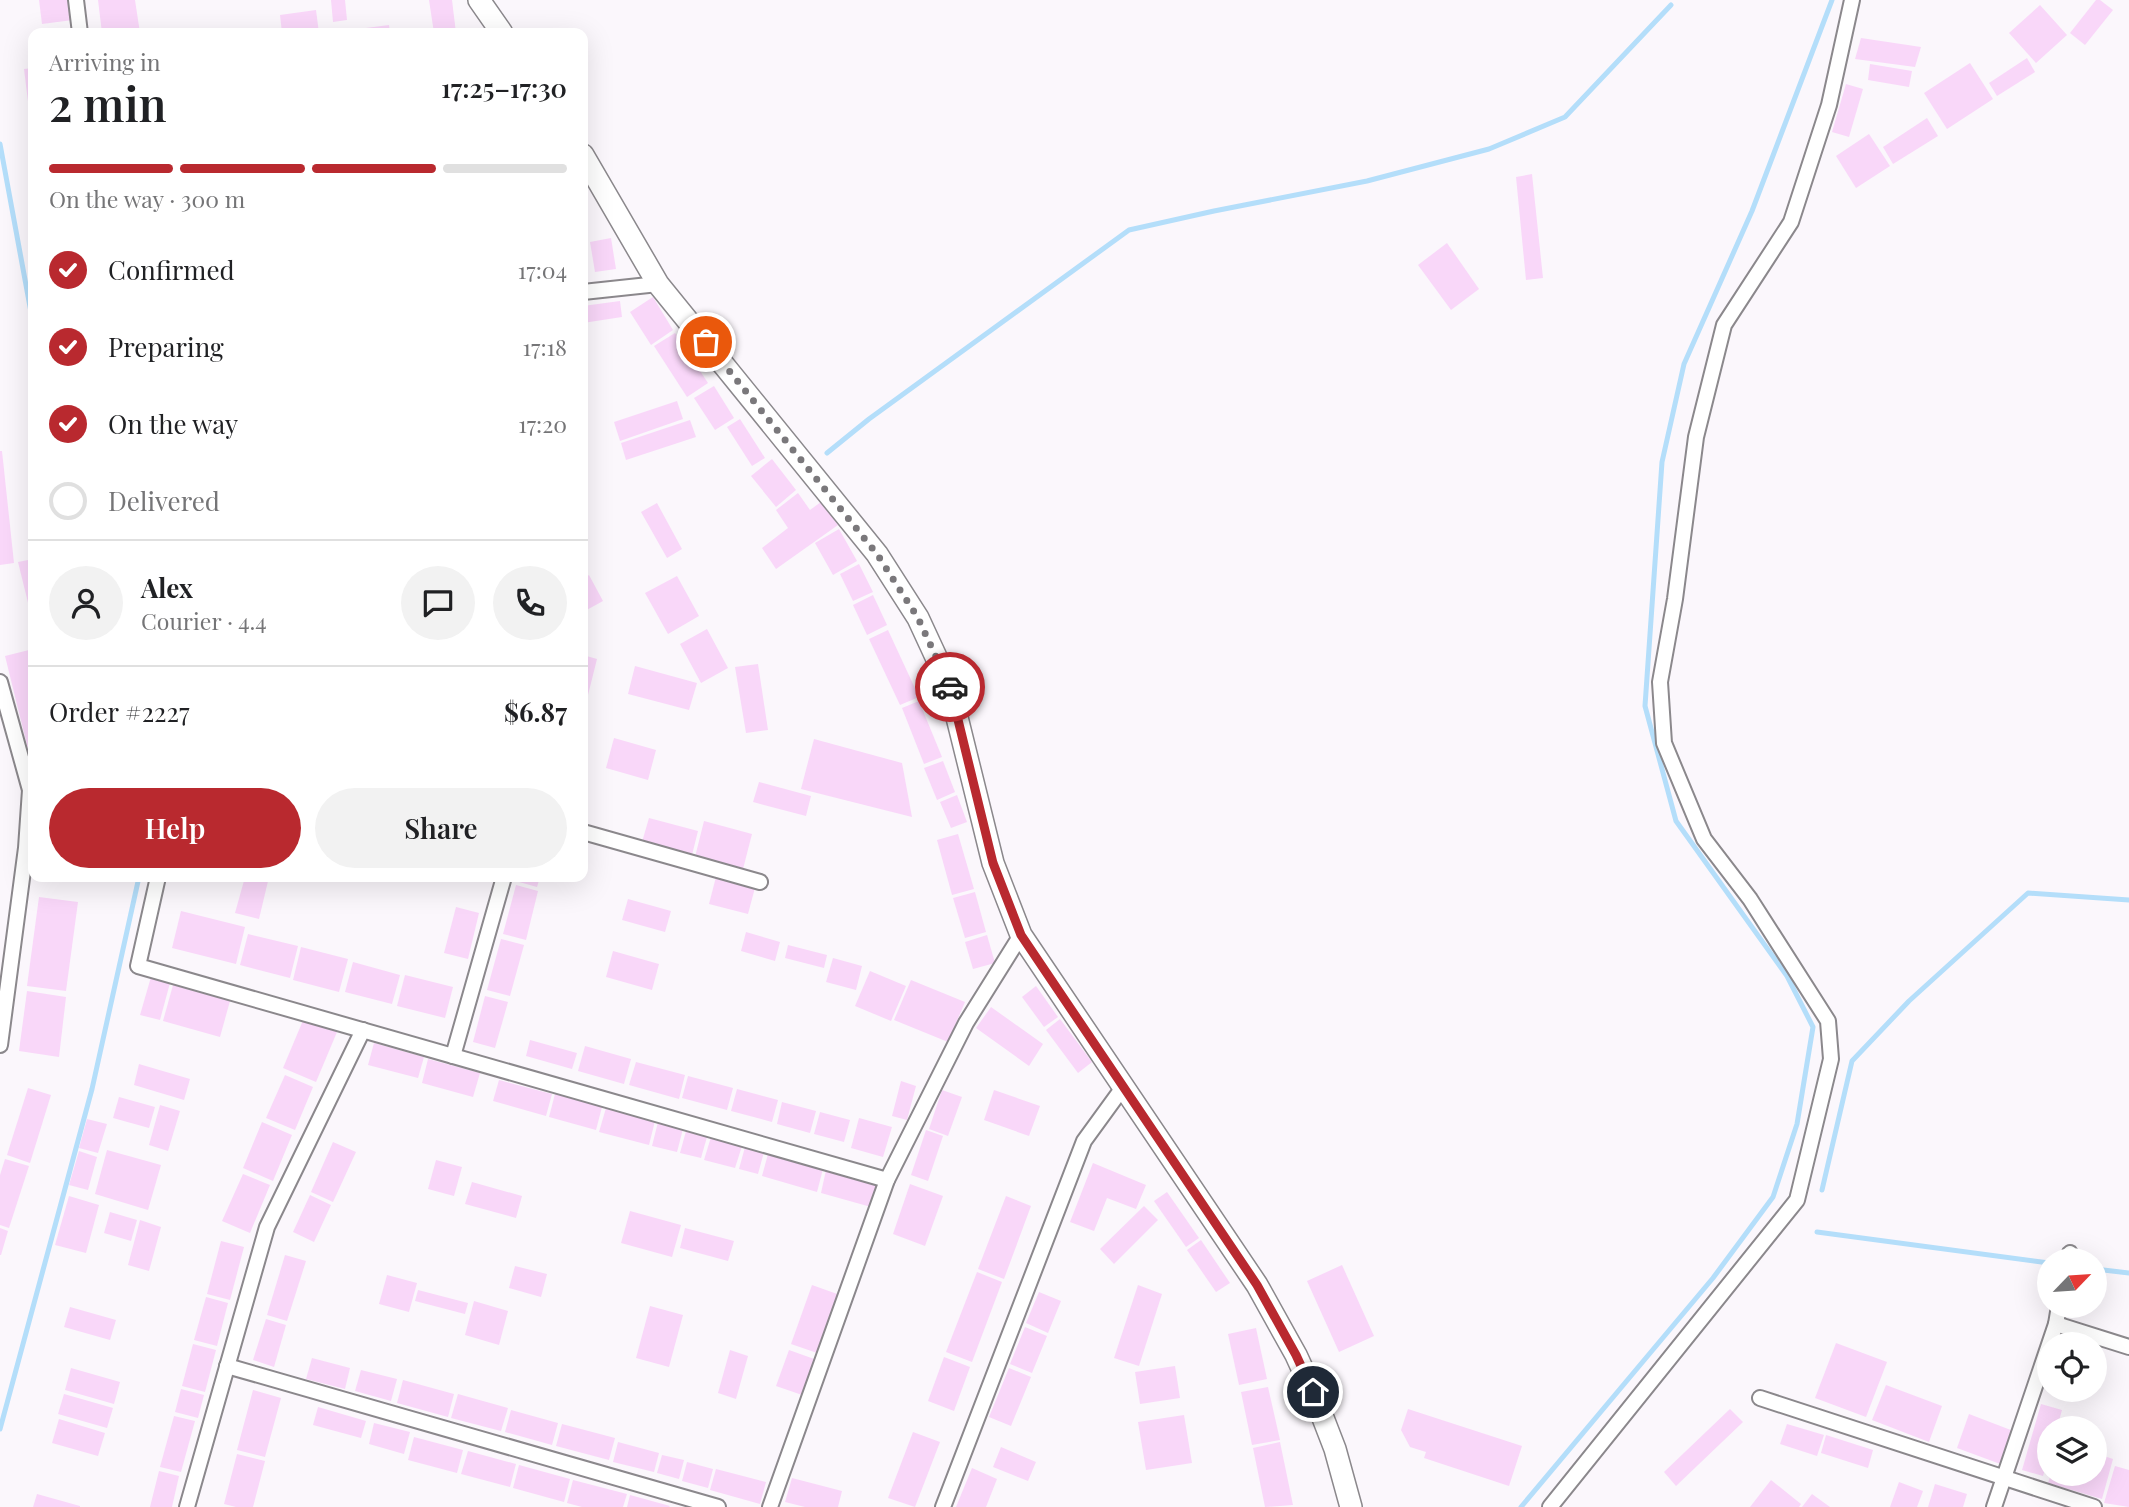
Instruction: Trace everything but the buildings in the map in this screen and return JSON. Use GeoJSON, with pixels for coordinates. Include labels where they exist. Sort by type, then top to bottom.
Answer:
{"type":"FeatureCollection","features":[{"type":"Feature","properties":{"kind":"street"},"geometry":{"type":"LineString","coordinates":[[76,0],[79,28]]}},
{"type":"Feature","properties":{"kind":"street"},"geometry":{"type":"LineString","coordinates":[[479,0],[499,28]]}},
{"type":"Feature","properties":{"kind":"street"},"geometry":{"type":"LineString","coordinates":[[1550,1507],[1797,1200],[1831,1059],[1828,1021],[1750,899],[1704,839],[1664,743],[1660,682],[1675,599],[1696,437],[1724,325],[1791,222],[1829,105],[1852,0]]}},
{"type":"Feature","properties":{"kind":"street"},"geometry":{"type":"LineString","coordinates":[[588,164],[658,284],[877,554],[918,618],[949,685],[993,863],[1021,935],[1250,1274],[1307,1380],[1328,1430],[1351,1507]]}},
{"type":"Feature","properties":{"kind":"street"},"geometry":{"type":"LineString","coordinates":[[588,291],[658,284]]}},
{"type":"Feature","properties":{"kind":"street"},"geometry":{"type":"LineString","coordinates":[[0,682],[28,783]]}},
{"type":"Feature","properties":{"kind":"street"},"geometry":{"type":"LineString","coordinates":[[0,1045],[28,819]]}},
{"type":"Feature","properties":{"kind":"street"},"geometry":{"type":"LineString","coordinates":[[588,833],[760,882]]}},
{"type":"Feature","properties":{"kind":"street"},"geometry":{"type":"LineString","coordinates":[[157,882],[138,966],[887,1180]]}},
{"type":"Feature","properties":{"kind":"street"},"geometry":{"type":"LineString","coordinates":[[453,1056],[502,882]]}},
{"type":"Feature","properties":{"kind":"street"},"geometry":{"type":"LineString","coordinates":[[770,1507],[887,1180],[966,1023],[1021,935]]}},
{"type":"Feature","properties":{"kind":"street"},"geometry":{"type":"LineString","coordinates":[[187,1507],[267,1227],[363,1030]]}},
{"type":"Feature","properties":{"kind":"street"},"geometry":{"type":"LineString","coordinates":[[943,1507],[1084,1142],[1124,1086]]}},
{"type":"Feature","properties":{"kind":"street"},"geometry":{"type":"LineString","coordinates":[[1994,1507],[2057,1318]]}},
{"type":"Feature","properties":{"kind":"street"},"geometry":{"type":"LineString","coordinates":[[2056,1324],[2129,1347]]}},
{"type":"Feature","properties":{"kind":"street"},"geometry":{"type":"LineString","coordinates":[[227,1366],[718,1507]]}},
{"type":"Feature","properties":{"kind":"street"},"geometry":{"type":"LineString","coordinates":[[1760,1398],[2094,1507]]}},
{"type":"Feature","properties":{"kind":"waterway"},"geometry":{"type":"LineString","coordinates":[[1521,1507],[1713,1278],[1773,1197],[1797,1124],[1813,1027],[1787,976],[1676,821],[1645,706],[1662,462],[1684,364],[1752,211],[1832,0]]}},
{"type":"Feature","properties":{"kind":"waterway"},"geometry":{"type":"LineString","coordinates":[[827,453],[869,419],[1129,230],[1367,181],[1489,149],[1565,117],[1671,5]]}},
{"type":"Feature","properties":{"kind":"waterway"},"geometry":{"type":"LineString","coordinates":[[0,144],[28,296]]}},
{"type":"Feature","properties":{"kind":"waterway"},"geometry":{"type":"LineString","coordinates":[[0,1429],[92,1089],[138,882]]}},
{"type":"Feature","properties":{"kind":"waterway"},"geometry":{"type":"LineString","coordinates":[[1822,1190],[1852,1061],[1909,1001],[2028,893],[2129,900]]}},
{"type":"Feature","properties":{"kind":"waterway"},"geometry":{"type":"LineString","coordinates":[[1817,1232],[2037,1261]]}},
{"type":"Feature","properties":{"kind":"waterway"},"geometry":{"type":"LineString","coordinates":[[2107,1270],[2129,1273]]}},
{"type":"Feature","properties":{"kind":"way so far"},"geometry":{"type":"LineString","coordinates":[[706,342],[877,554],[918,618],[950,687]]}},
{"type":"Feature","properties":{"kind":"route"},"geometry":{"type":"LineString","coordinates":[[950,687],[993,863],[1021,935],[1257,1285],[1313,1392]]}}]}
